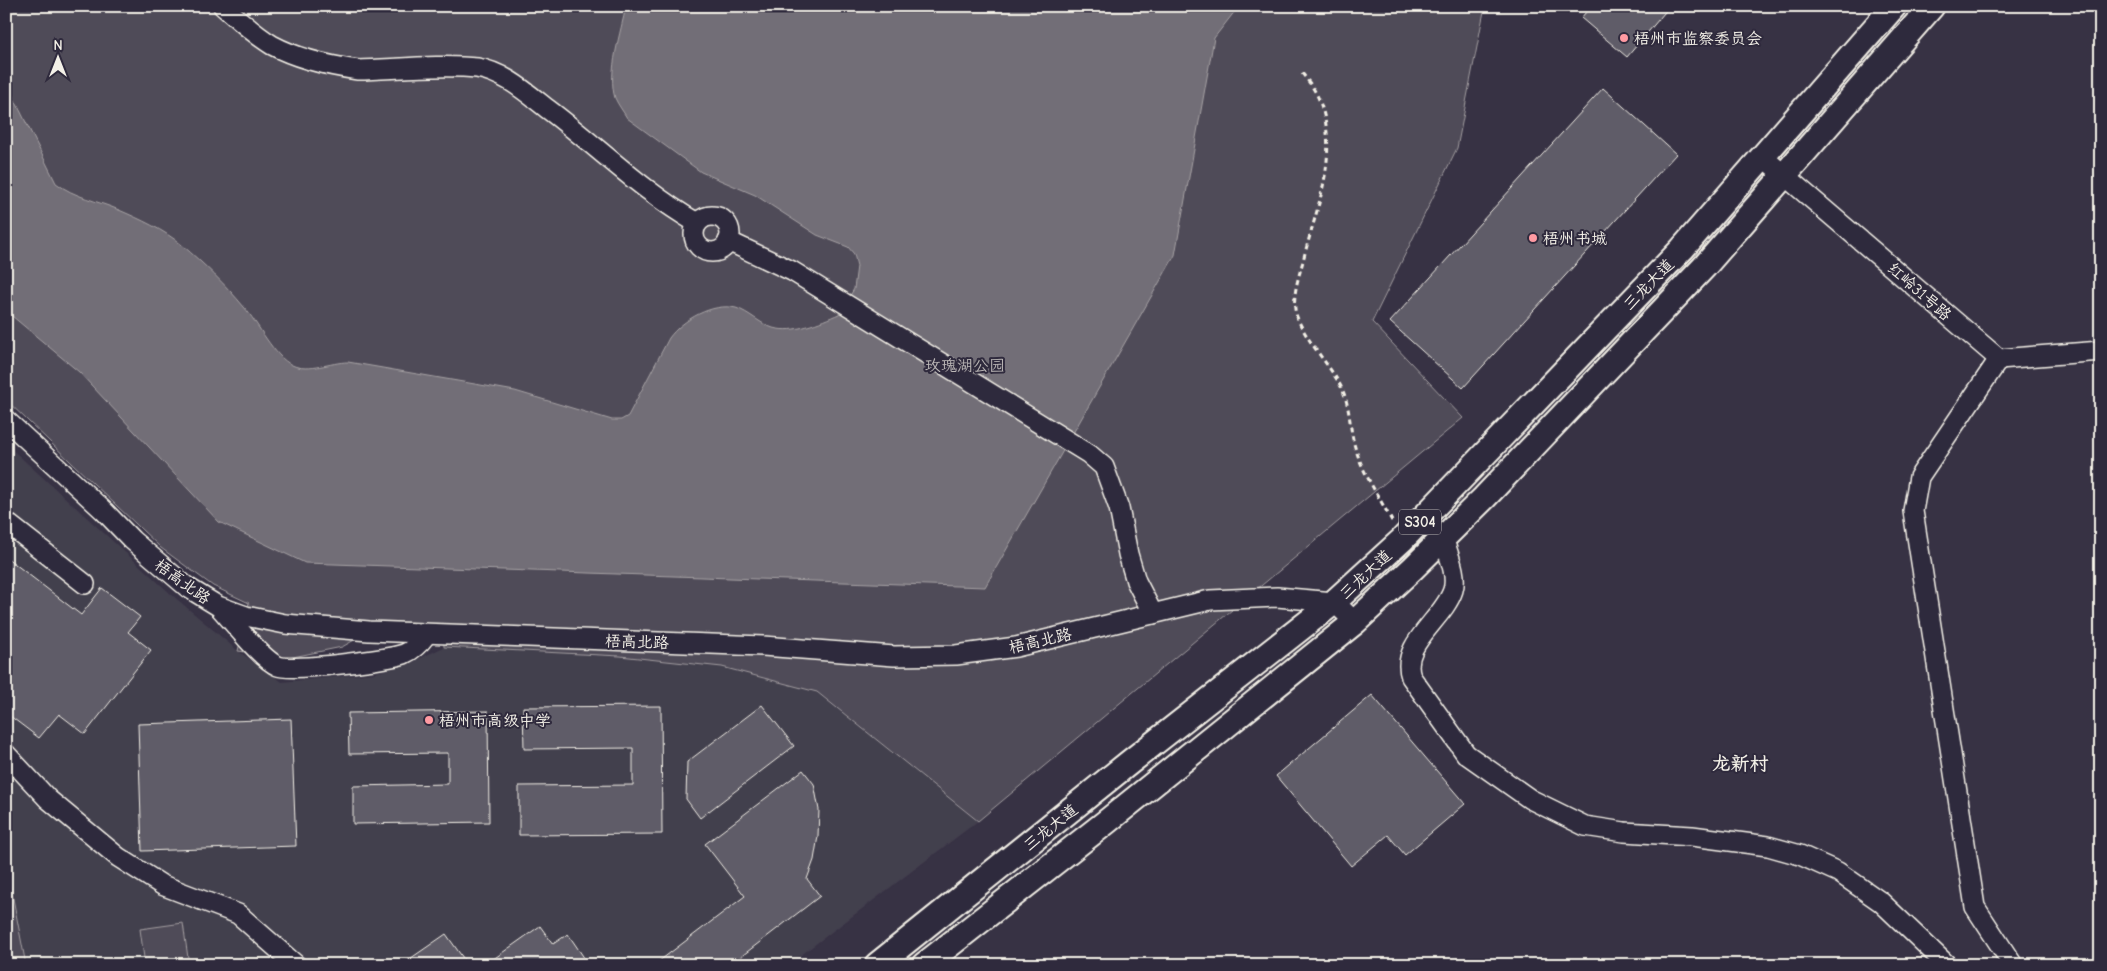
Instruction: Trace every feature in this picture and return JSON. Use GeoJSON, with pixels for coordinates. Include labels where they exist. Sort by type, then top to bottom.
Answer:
{"type":"FeatureCollection","features":[{"type":"Feature","properties":{"kind":"main road","name":"三龙大道"},"geometry":{"type":"LineString","coordinates":[[877,965],[1130,762],[1334,602],[1402,540],[1675,256],[1894,6]]}},
{"type":"Feature","properties":{"kind":"main road","name":"三龙大道"},"geometry":{"type":"LineString","coordinates":[[924,965],[1106,823],[1355,622],[1413,568],[1484,498],[1697,274],[1932,6]]}},
{"type":"Feature","properties":{"kind":"street"},"geometry":{"type":"LineString","coordinates":[[223,6],[249,29],[272,44],[293,54],[340,68],[358,70],[477,68],[498,74],[589,140],[660,200],[697,224]]}},
{"type":"Feature","properties":{"kind":"street","name":"红岭31号路"},"geometry":{"type":"LineString","coordinates":[[1763,157],[1999,359]]}},
{"type":"Feature","properties":{"kind":"street"},"geometry":{"type":"LineString","coordinates":[[706,217],[718,217],[727,224],[729,230],[728,241],[725,246],[714,252],[703,250],[698,246],[693,235],[697,224],[706,217]]}},
{"type":"Feature","properties":{"kind":"street"},"geometry":{"type":"LineString","coordinates":[[728,241],[803,278],[1089,454],[1104,467],[1119,508],[1128,554],[1136,581],[1153,614]]}},
{"type":"Feature","properties":{"kind":"street"},"geometry":{"type":"LineString","coordinates":[[2013,965],[1975,907],[1912,511],[1919,477],[1999,359],[2101,351]]}},
{"type":"Feature","properties":{"kind":"street","name":"梧高北路"},"geometry":{"type":"LineString","coordinates":[[6,420],[104,511],[132,540],[187,587],[218,606],[246,616],[285,624],[427,634],[763,646],[894,656],[956,655],[1016,647],[1220,600],[1277,596],[1334,602]]}},
{"type":"Feature","properties":{"kind":"street"},"geometry":{"type":"LineString","coordinates":[[6,522],[85,584]]}},
{"type":"Feature","properties":{"kind":"street"},"geometry":{"type":"LineString","coordinates":[[1443,537],[1453,574],[1454,588],[1450,597],[1413,651],[1408,668],[1411,677],[1466,754],[1530,800],[1585,826],[1624,832],[1692,836],[1768,846],[1800,854],[1838,872],[1881,902],[1947,965]]}},
{"type":"Feature","properties":{"kind":"street"},"geometry":{"type":"LineString","coordinates":[[1334,602],[1355,622]]}},
{"type":"Feature","properties":{"kind":"street"},"geometry":{"type":"LineString","coordinates":[[218,606],[267,659],[279,667],[310,667],[405,654],[418,646],[427,634]]}},
{"type":"Feature","properties":{"kind":"street"},"geometry":{"type":"LineString","coordinates":[[6,754],[48,799],[118,857],[162,885],[238,914],[296,965]]}},
{"type":"Feature","properties":{"kind":"path"},"geometry":{"type":"LineString","coordinates":[[1302,73],[1320,102],[1325,125],[1328,160],[1325,183],[1299,278],[1295,309],[1300,325],[1330,369],[1348,401],[1356,452],[1402,540]]}},
{"type":"Feature","properties":{"kind":"shaded area"},"geometry":{"type":"Polygon","coordinates":[[[626,6],[1239,6],[1214,38],[1175,255],[985,587],[305,563],[219,522],[79,372],[6,311],[6,82],[56,183],[78,195],[143,221],[182,245],[230,291],[279,355],[285,361],[298,367],[312,368],[348,362],[515,391],[612,420],[621,420],[628,416],[669,338],[682,325],[699,314],[718,308],[736,308],[773,328],[789,329],[807,326],[839,314],[854,289],[857,266],[854,254],[848,247],[817,235],[755,195],[701,172],[627,118],[615,98],[613,88],[616,52],[626,6]]]}},
{"type":"Feature","properties":{"kind":"shaded area","name":"梧州市高级中学"},"geometry":{"type":"Polygon","coordinates":[[[6,444],[172,595],[238,651],[282,682],[374,673],[410,663],[444,647],[620,656],[722,667],[817,692],[978,821],[788,965],[6,965],[6,444]]]}},
{"type":"Feature","properties":{"kind":"green space","name":"玫瑰湖公园"},"geometry":{"type":"Polygon","coordinates":[[[6,6],[1485,6],[1457,148],[1372,322],[1463,418],[978,821],[817,692],[722,667],[620,656],[444,647],[443,627],[379,626],[342,647],[288,658],[238,651],[249,603],[213,586],[161,548],[6,400],[6,6]]]}},
{"type":"Feature","properties":{"kind":"green space"},"geometry":{"type":"Polygon","coordinates":[[[6,874],[9,878],[26,965],[6,965],[6,874]]]}},
{"type":"Feature","properties":{"kind":"green space"},"geometry":{"type":"Polygon","coordinates":[[[183,923],[189,965],[145,965],[140,929],[183,923]]]}},
{"type":"Feature","properties":{"kind":"building","name":"梧州市监察委员会"},"geometry":{"type":"Polygon","coordinates":[[[1591,6],[1670,6],[1627,57],[1581,18],[1591,6]]]}},
{"type":"Feature","properties":{"kind":"building","name":"梧州书城"},"geometry":{"type":"Polygon","coordinates":[[[1603,88],[1676,154],[1463,388],[1390,322],[1603,88]]]}},
{"type":"Feature","properties":{"kind":"building"},"geometry":{"type":"Polygon","coordinates":[[[6,557],[81,615],[102,588],[140,617],[128,632],[151,650],[85,734],[59,714],[39,738],[6,713],[6,557]]]}},
{"type":"Feature","properties":{"kind":"building"},"geometry":{"type":"Polygon","coordinates":[[[1372,695],[1465,804],[1405,855],[1388,835],[1351,866],[1276,776],[1372,695]]]}},
{"type":"Feature","properties":{"kind":"building"},"geometry":{"type":"Polygon","coordinates":[[[762,705],[794,746],[700,818],[686,799],[687,762],[762,705]]]}},
{"type":"Feature","properties":{"kind":"building"},"geometry":{"type":"Polygon","coordinates":[[[661,706],[662,834],[519,835],[519,786],[633,785],[633,748],[524,749],[523,707],[661,706]]]}},
{"type":"Feature","properties":{"kind":"building"},"geometry":{"type":"Polygon","coordinates":[[[488,711],[489,822],[353,824],[353,786],[448,784],[448,753],[349,754],[348,713],[488,711]]]}},
{"type":"Feature","properties":{"kind":"building"},"geometry":{"type":"Polygon","coordinates":[[[291,719],[296,846],[142,851],[138,724],[291,719]]]}},
{"type":"Feature","properties":{"kind":"building"},"geometry":{"type":"Polygon","coordinates":[[[803,770],[814,784],[819,810],[818,836],[814,860],[807,879],[820,896],[730,965],[654,965],[745,896],[705,844],[803,770]]]}},
{"type":"Feature","properties":{"kind":"building"},"geometry":{"type":"Polygon","coordinates":[[[540,926],[553,944],[568,934],[589,965],[485,965],[540,926]]]}},
{"type":"Feature","properties":{"kind":"building"},"geometry":{"type":"Polygon","coordinates":[[[446,934],[468,965],[401,965],[446,934]]]}},
{"type":"Feature","properties":{"kind":"place","name":"梧州市监察委员会"},"geometry":{"type":"Point","coordinates":[1624,38]}},
{"type":"Feature","properties":{"kind":"place","name":"梧州书城"},"geometry":{"type":"Point","coordinates":[1533,238]}},
{"type":"Feature","properties":{"kind":"place","name":"梧州市高级中学"},"geometry":{"type":"Point","coordinates":[429,720]}},
{"type":"Feature","properties":{"kind":"district","name":"龙新村"},"geometry":{"type":"Point","coordinates":[1740,763]}}]}
